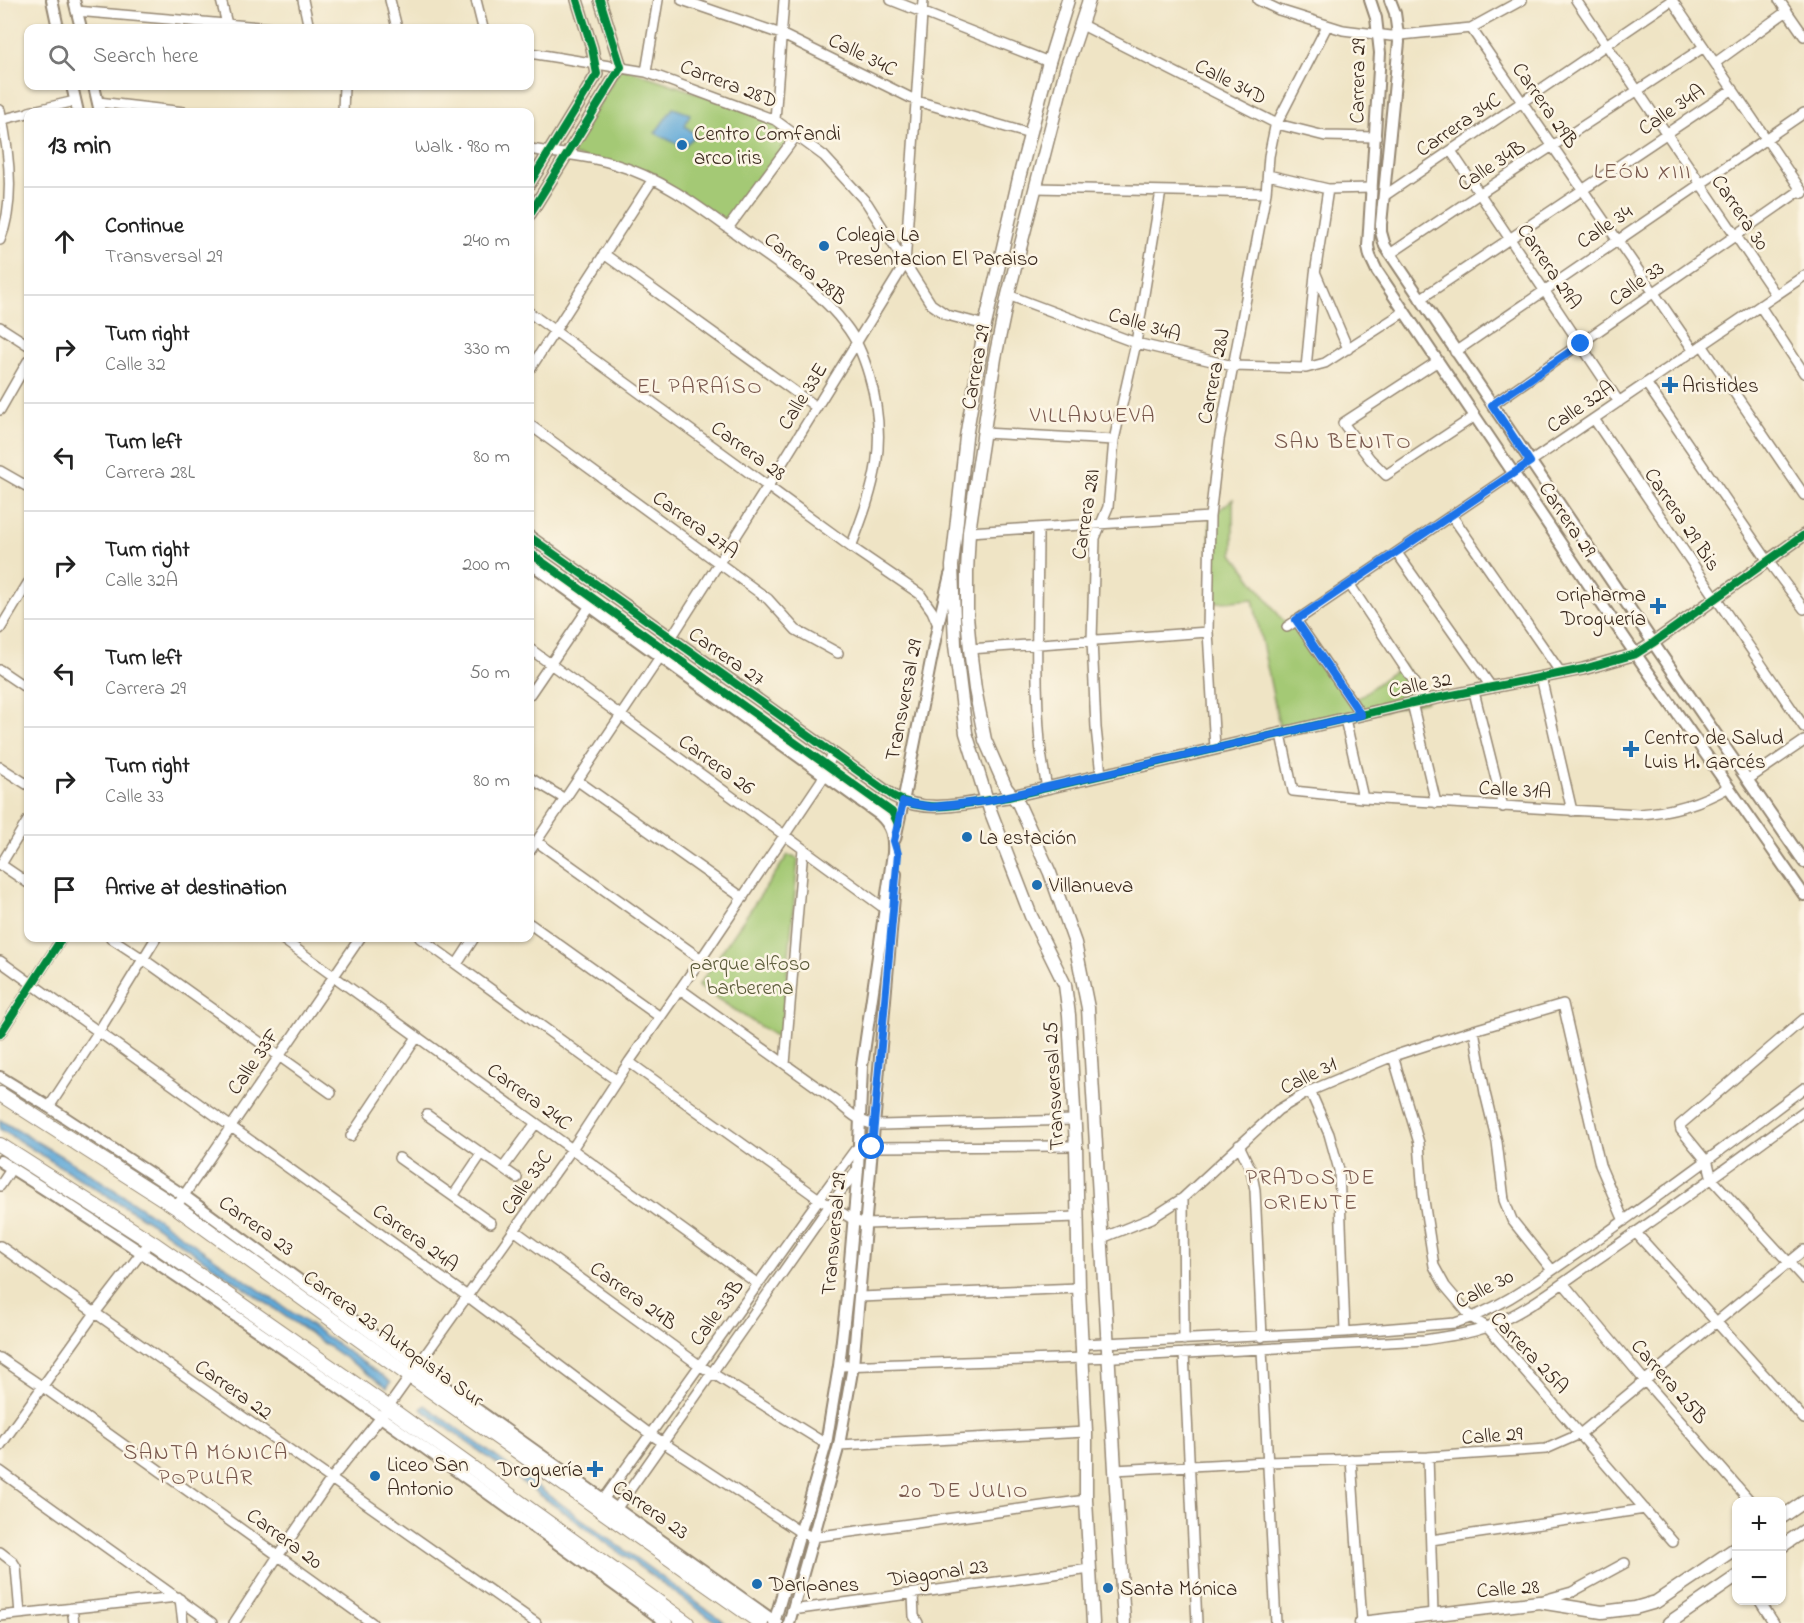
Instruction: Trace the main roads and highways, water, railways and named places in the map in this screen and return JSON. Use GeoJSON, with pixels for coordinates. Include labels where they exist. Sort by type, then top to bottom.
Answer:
{"type":"FeatureCollection","features":[{"type":"Feature","properties":{"kind":"main road","name":"Carrera 29"},"geometry":{"type":"LineString","coordinates":[[967,572],[969,532],[995,358],[1008,295],[1066,69],[1089,0]]}},
{"type":"Feature","properties":{"kind":"main road","name":"Carrera 29"},"geometry":{"type":"LineString","coordinates":[[952,566],[966,437],[985,325],[1030,134],[1066,1]]}},
{"type":"Feature","properties":{"kind":"main road","name":"Transversal 25"},"geometry":{"type":"LineString","coordinates":[[952,566],[955,645],[966,733],[987,801],[1031,916],[1065,985],[1069,1015],[1076,1146],[1079,1288],[1086,1432],[1086,1500],[1092,1623]]}},
{"type":"Feature","properties":{"kind":"main road","name":"Transversal 25"},"geometry":{"type":"LineString","coordinates":[[967,572],[970,649],[985,740],[1006,788],[1018,803],[1050,873],[1075,943],[1088,1008],[1124,1623]]}},
{"type":"Feature","properties":{"kind":"main road","name":"Carrera 23 Autopista Sur"},"geometry":{"type":"LineString","coordinates":[[0,1094],[180,1201],[414,1371],[772,1623]]}},
{"type":"Feature","properties":{"kind":"main road"},"geometry":{"type":"LineString","coordinates":[[0,1145],[73,1199],[385,1412],[687,1623]]}},
{"type":"Feature","properties":{"kind":"main road"},"geometry":{"type":"LineString","coordinates":[[1786,1514],[1804,1502]]}},
{"type":"Feature","properties":{"kind":"main road"},"geometry":{"type":"LineString","coordinates":[[1786,1543],[1804,1531]]}},
{"type":"Feature","properties":{"kind":"main road","name":"Calle 28"},"geometry":{"type":"LineString","coordinates":[[1361,1623],[1539,1602],[1602,1612],[1621,1611],[1656,1602],[1732,1551]]}},
{"type":"Feature","properties":{"kind":"main road"},"geometry":{"type":"LineString","coordinates":[[1670,1623],[1732,1580]]}},
{"type":"Feature","properties":{"kind":"water"},"geometry":{"type":"Polygon","coordinates":[[[673,108],[690,114],[685,126],[696,135],[683,147],[655,133],[673,108]]]}},
{"type":"Feature","properties":{"kind":"water"},"geometry":{"type":"Polygon","coordinates":[[[0,1120],[83,1169],[154,1216],[391,1382],[387,1387],[151,1223],[0,1129],[0,1120]]]}},
{"type":"Feature","properties":{"kind":"water"},"geometry":{"type":"Polygon","coordinates":[[[425,1405],[725,1623],[717,1623],[421,1409],[425,1405]]]}},
{"type":"Feature","properties":{"kind":"place","name":"Centro Comfandi arco iris"},"geometry":{"type":"Point","coordinates":[682,145]}},
{"type":"Feature","properties":{"kind":"place","name":"Colegia La Presentacion El Paraiso"},"geometry":{"type":"Point","coordinates":[824,246]}},
{"type":"Feature","properties":{"kind":"place","name":"Aristides"},"geometry":{"type":"Point","coordinates":[1670,385]}},
{"type":"Feature","properties":{"kind":"place","name":"Oripharma Droguería"},"geometry":{"type":"Point","coordinates":[1658,606]}},
{"type":"Feature","properties":{"kind":"place","name":"Centro de Salud Luis H. Garcés"},"geometry":{"type":"Point","coordinates":[1631,749]}},
{"type":"Feature","properties":{"kind":"place","name":"La estación"},"geometry":{"type":"Point","coordinates":[967,837]}},
{"type":"Feature","properties":{"kind":"place","name":"Villanueva"},"geometry":{"type":"Point","coordinates":[1037,885]}},
{"type":"Feature","properties":{"kind":"place","name":"Droguería"},"geometry":{"type":"Point","coordinates":[595,1469]}},
{"type":"Feature","properties":{"kind":"place","name":"Liceo San Antonio"},"geometry":{"type":"Point","coordinates":[375,1476]}},
{"type":"Feature","properties":{"kind":"place","name":"Daripanes"},"geometry":{"type":"Point","coordinates":[757,1584]}},
{"type":"Feature","properties":{"kind":"place","name":"Santa Mónica"},"geometry":{"type":"Point","coordinates":[1108,1588]}},
{"type":"Feature","properties":{"kind":"district","name":"LEÓN XIII"},"geometry":{"type":"Point","coordinates":[1643,170]}},
{"type":"Feature","properties":{"kind":"district","name":"EL PARAÍSO"},"geometry":{"type":"Point","coordinates":[700,385]}},
{"type":"Feature","properties":{"kind":"district","name":"VILLANUEVA"},"geometry":{"type":"Point","coordinates":[1093,414]}},
{"type":"Feature","properties":{"kind":"district","name":"SAN BENITO"},"geometry":{"type":"Point","coordinates":[1343,440]}},
{"type":"Feature","properties":{"kind":"district","name":"PRADOS DE ORIENTE"},"geometry":{"type":"Point","coordinates":[1311,1188]}},
{"type":"Feature","properties":{"kind":"district","name":"SANTA MÓNICA POPULAR"},"geometry":{"type":"Point","coordinates":[206,1464]}},
{"type":"Feature","properties":{"kind":"district","name":"20 DE JULIO"},"geometry":{"type":"Point","coordinates":[964,1489]}},
{"type":"Feature","properties":{"kind":"park label","name":"parque alfoso barberena"},"geometry":{"type":"Point","coordinates":[750,975]}}]}
